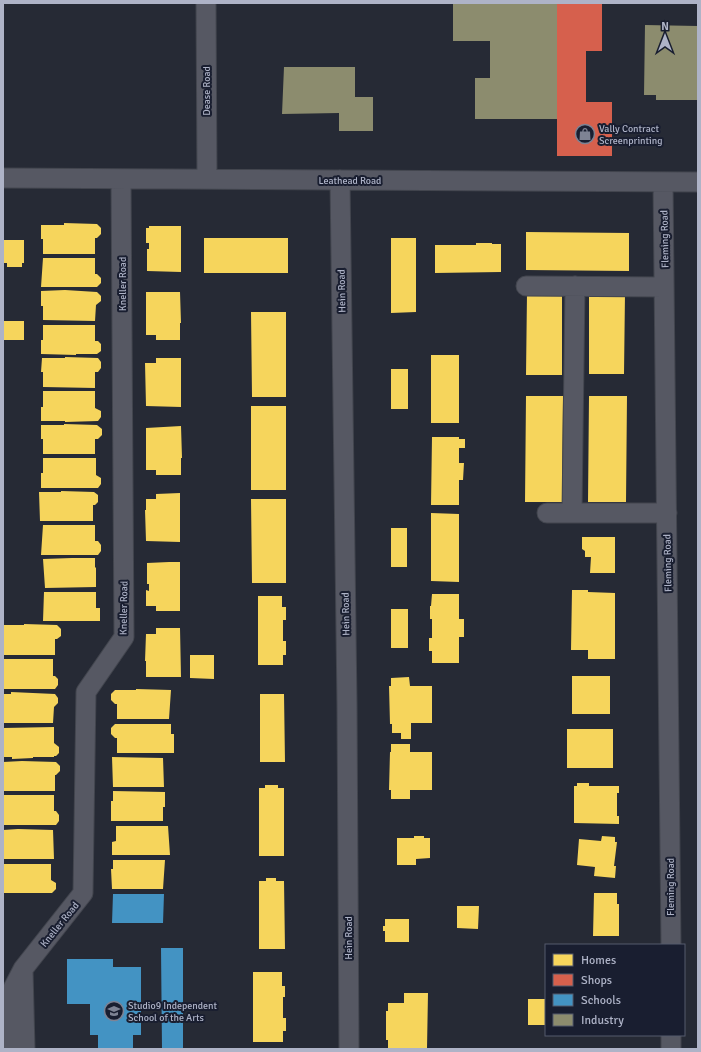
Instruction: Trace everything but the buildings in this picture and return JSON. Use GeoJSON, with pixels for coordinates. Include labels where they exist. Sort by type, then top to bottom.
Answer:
{"type":"FeatureCollection","features":[{"type":"Feature","properties":{"kind":"street","name":"Dease Road"},"geometry":{"type":"LineString","coordinates":[[206,3],[207,179]]}},
{"type":"Feature","properties":{"kind":"street","name":"Leathead Road"},"geometry":{"type":"LineString","coordinates":[[3,178],[698,182]]}},
{"type":"Feature","properties":{"kind":"street","name":"Kneller Road"},"geometry":{"type":"LineString","coordinates":[[6,1049],[7,1000],[23,969],[83,893],[86,692],[124,637],[122,179]]}},
{"type":"Feature","properties":{"kind":"street","name":"Hein Road"},"geometry":{"type":"LineString","coordinates":[[340,180],[347,705],[349,1049]]}},
{"type":"Feature","properties":{"kind":"street","name":"Fleming Road"},"geometry":{"type":"LineString","coordinates":[[663,182],[670,944]]}},
{"type":"Feature","properties":{"kind":"street"},"geometry":{"type":"LineString","coordinates":[[526,286],[664,287]]}},
{"type":"Feature","properties":{"kind":"street"},"geometry":{"type":"LineString","coordinates":[[572,513],[575,286]]}},
{"type":"Feature","properties":{"kind":"street"},"geometry":{"type":"LineString","coordinates":[[547,513],[667,513]]}},
{"type":"Feature","properties":{"kind":"street"},"geometry":{"type":"LineString","coordinates":[[23,969],[25,1049]]}},
{"type":"Feature","properties":{"kind":"street"},"geometry":{"type":"LineString","coordinates":[[671,1036],[671,1049]]}},
{"type":"Feature","properties":{"kind":"place","name":"Vally Contract Screenprinting"},"geometry":{"type":"Point","coordinates":[585,134]}},
{"type":"Feature","properties":{"kind":"place","name":"Studio9 Independent School of the Arts"},"geometry":{"type":"Point","coordinates":[114,1011]}}]}
